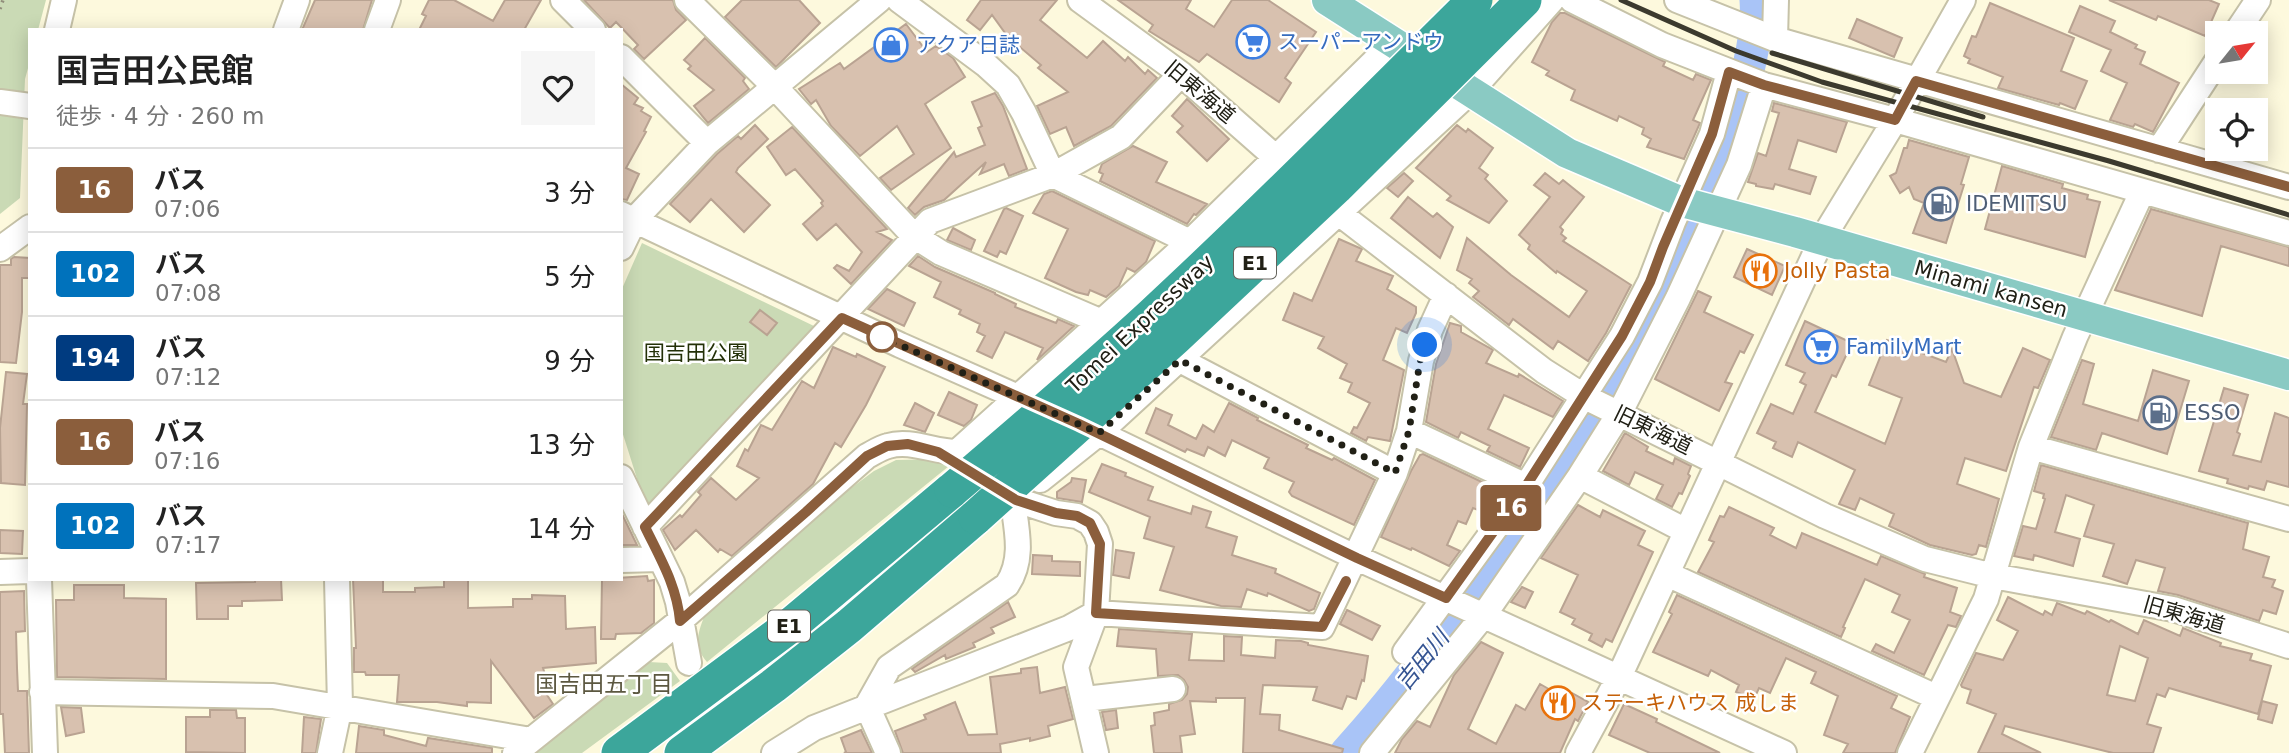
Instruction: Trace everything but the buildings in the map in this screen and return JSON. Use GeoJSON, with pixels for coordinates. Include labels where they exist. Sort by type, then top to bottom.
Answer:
{"type":"FeatureCollection","features":[{"type":"Feature","properties":{"kind":"highway","name":"Tomei Expressway"},"geometry":{"type":"LineString","coordinates":[[619,753],[791,625],[1061,397],[1153,313],[1475,0]]}},
{"type":"Feature","properties":{"kind":"highway","name":"Tomei Expressway"},"geometry":{"type":"LineString","coordinates":[[682,753],[849,626],[976,517],[1156,355],[1336,187],[1524,0]]}},
{"type":"Feature","properties":{"kind":"main road","name":"Minami kansen"},"geometry":{"type":"LineString","coordinates":[[1327,0],[1567,153],[1682,202],[1795,232],[2289,375]]}},
{"type":"Feature","properties":{"kind":"street"},"geometry":{"type":"LineString","coordinates":[[57,28],[64,0]]}},
{"type":"Feature","properties":{"kind":"street"},"geometry":{"type":"LineString","coordinates":[[287,28],[297,0]]}},
{"type":"Feature","properties":{"kind":"street"},"geometry":{"type":"LineString","coordinates":[[379,28],[388,0]]}},
{"type":"Feature","properties":{"kind":"street"},"geometry":{"type":"LineString","coordinates":[[563,0],[591,28]]}},
{"type":"Feature","properties":{"kind":"street"},"geometry":{"type":"LineString","coordinates":[[687,0],[774,86],[914,236],[941,253],[1102,322]]}},
{"type":"Feature","properties":{"kind":"street"},"geometry":{"type":"LineString","coordinates":[[623,239],[628,217],[707,143],[879,0]]}},
{"type":"Feature","properties":{"kind":"street"},"geometry":{"type":"LineString","coordinates":[[899,0],[985,64],[1008,85],[1053,175],[1190,242]]}},
{"type":"Feature","properties":{"kind":"street","name":"旧東海道"},"geometry":{"type":"LineString","coordinates":[[1080,0],[1181,74],[1340,214],[1545,371],[1585,397],[1825,516],[1925,559],[1993,576],[2173,609],[2289,646]]}},
{"type":"Feature","properties":{"kind":"street"},"geometry":{"type":"LineString","coordinates":[[702,753],[827,663],[1014,501],[1099,433],[1470,92],[1552,0]]}},
{"type":"Feature","properties":{"kind":"street"},"geometry":{"type":"LineString","coordinates":[[1572,0],[1661,45],[1764,85],[2289,233]]}},
{"type":"Feature","properties":{"kind":"street"},"geometry":{"type":"LineString","coordinates":[[1677,0],[1775,40],[2289,187]]}},
{"type":"Feature","properties":{"kind":"street"},"geometry":{"type":"LineString","coordinates":[[1775,40],[1776,0]]}},
{"type":"Feature","properties":{"kind":"street"},"geometry":{"type":"LineString","coordinates":[[1578,753],[1619,677],[1821,241],[1964,0]]}},
{"type":"Feature","properties":{"kind":"street"},"geometry":{"type":"LineString","coordinates":[[2241,21],[2250,2]]}},
{"type":"Feature","properties":{"kind":"street"},"geometry":{"type":"LineString","coordinates":[[42,692],[273,696],[340,706],[523,747],[680,621],[867,456],[887,446],[908,444],[938,452],[957,452],[1190,242],[1393,43]]}},
{"type":"Feature","properties":{"kind":"street"},"geometry":{"type":"LineString","coordinates":[[623,59],[707,143]]}},
{"type":"Feature","properties":{"kind":"street"},"geometry":{"type":"LineString","coordinates":[[1405,652],[1526,486],[1622,336],[1650,282],[1712,134],[1729,72]]}},
{"type":"Feature","properties":{"kind":"street"},"geometry":{"type":"LineString","coordinates":[[645,527],[930,221],[1053,175],[1121,137],[1181,74]]}},
{"type":"Feature","properties":{"kind":"street"},"geometry":{"type":"LineString","coordinates":[[2159,150],[2205,79]]}},
{"type":"Feature","properties":{"kind":"street"},"geometry":{"type":"LineString","coordinates":[[1372,753],[1484,615],[1580,476],[1619,414],[1678,298],[1739,165],[1764,85]]}},
{"type":"Feature","properties":{"kind":"street"},"geometry":{"type":"LineString","coordinates":[[0,102],[28,106]]}},
{"type":"Feature","properties":{"kind":"street"},"geometry":{"type":"LineString","coordinates":[[1910,753],[1973,627],[1993,576],[2031,447],[2075,337],[2142,192]]}},
{"type":"Feature","properties":{"kind":"street"},"geometry":{"type":"LineString","coordinates":[[628,217],[842,318],[1099,433],[1357,558],[1784,753]]}},
{"type":"Feature","properties":{"kind":"street"},"geometry":{"type":"LineString","coordinates":[[0,250],[28,229]]}},
{"type":"Feature","properties":{"kind":"street"},"geometry":{"type":"LineString","coordinates":[[774,753],[814,728],[1069,628],[1096,613],[1322,627],[1395,473],[1409,431],[1420,361],[1446,295]]}},
{"type":"Feature","properties":{"kind":"street"},"geometry":{"type":"LineString","coordinates":[[1180,360],[1395,473]]}},
{"type":"Feature","properties":{"kind":"street"},"geometry":{"type":"LineString","coordinates":[[1409,431],[1526,486]]}},
{"type":"Feature","properties":{"kind":"street"},"geometry":{"type":"LineString","coordinates":[[2031,447],[2289,519]]}},
{"type":"Feature","properties":{"kind":"street"},"geometry":{"type":"LineString","coordinates":[[938,452],[1014,501],[1077,516],[1090,523],[1100,544],[1096,613],[1076,667],[1096,753]]}},
{"type":"Feature","properties":{"kind":"street"},"geometry":{"type":"LineString","coordinates":[[1580,476],[1686,531]]}},
{"type":"Feature","properties":{"kind":"street"},"geometry":{"type":"LineString","coordinates":[[623,482],[672,582],[689,663]]}},
{"type":"Feature","properties":{"kind":"street"},"geometry":{"type":"LineString","coordinates":[[867,706],[889,667],[1007,585],[1015,574],[1019,544],[1014,501]]}},
{"type":"Feature","properties":{"kind":"street"},"geometry":{"type":"LineString","coordinates":[[623,560],[660,559]]}},
{"type":"Feature","properties":{"kind":"street"},"geometry":{"type":"LineString","coordinates":[[0,572],[28,571]]}},
{"type":"Feature","properties":{"kind":"street"},"geometry":{"type":"LineString","coordinates":[[1667,574],[1936,697]]}},
{"type":"Feature","properties":{"kind":"street"},"geometry":{"type":"LineString","coordinates":[[39,581],[45,753]]}},
{"type":"Feature","properties":{"kind":"street"},"geometry":{"type":"LineString","coordinates":[[330,753],[340,706],[337,581]]}},
{"type":"Feature","properties":{"kind":"street"},"geometry":{"type":"LineString","coordinates":[[1085,699],[1173,689]]}},
{"type":"Feature","properties":{"kind":"street"},"geometry":{"type":"LineString","coordinates":[[867,706],[888,753]]}},
{"type":"Feature","properties":{"kind":"path"},"geometry":{"type":"LineString","coordinates":[[0,9],[3,0]]}},
{"type":"Feature","properties":{"kind":"green space"},"geometry":{"type":"Polygon","coordinates":[[[0,0],[46,0],[39,28],[28,28],[20,198],[0,214],[0,0]]]}},
{"type":"Feature","properties":{"kind":"green space","name":"国吉田公園"},"geometry":{"type":"Polygon","coordinates":[[[642,243],[816,327],[651,508],[639,485],[623,434],[623,286],[642,243]]]}},
{"type":"Feature","properties":{"kind":"green space"},"geometry":{"type":"Polygon","coordinates":[[[942,459],[949,466],[707,662],[698,646],[704,617],[843,494],[874,471],[896,460],[942,459]]]}},
{"type":"Feature","properties":{"kind":"green space"},"geometry":{"type":"Polygon","coordinates":[[[649,662],[667,663],[680,681],[582,753],[531,753],[635,667],[649,662]]]}},
{"type":"Feature","properties":{"kind":"waterway","name":"吉田川"},"geometry":{"type":"LineString","coordinates":[[1346,753],[1412,674],[1537,501],[1625,366],[1665,295],[1704,210],[1741,94],[1750,63],[1756,0]]}},
{"type":"Feature","properties":{"kind":"railway"},"geometry":{"type":"LineString","coordinates":[[1621,0],[1736,51],[1822,82],[2109,161],[2289,215]]}},
{"type":"Feature","properties":{"kind":"railway"},"geometry":{"type":"LineString","coordinates":[[1772,53],[1983,117]]}},
{"type":"Feature","properties":{"kind":"bus line","name":"16"},"geometry":{"type":"LineString","coordinates":[[1346,581],[1322,627],[1096,613],[1100,544],[1090,523],[1077,516],[1056,513],[1016,500],[938,452],[908,444],[887,446],[867,456],[680,621],[672,582],[645,527],[842,318],[1079,424],[1446,598],[1526,486],[1622,336],[1650,282],[1712,134],[1729,72],[1764,85],[1895,120],[1916,81],[2289,187]]}},
{"type":"Feature","properties":{"kind":"place","name":"スーパーアンドウ"},"geometry":{"type":"Point","coordinates":[1253,42]}},
{"type":"Feature","properties":{"kind":"place","name":"アクア日誌"},"geometry":{"type":"Point","coordinates":[891,45]}},
{"type":"Feature","properties":{"kind":"place","name":"IDEMITSU"},"geometry":{"type":"Point","coordinates":[1941,204]}},
{"type":"Feature","properties":{"kind":"place","name":"Jolly Pasta"},"geometry":{"type":"Point","coordinates":[1760,271]}},
{"type":"Feature","properties":{"kind":"place","name":"FamilyMart"},"geometry":{"type":"Point","coordinates":[1821,347]}},
{"type":"Feature","properties":{"kind":"place","name":"ESSO"},"geometry":{"type":"Point","coordinates":[2160,413]}},
{"type":"Feature","properties":{"kind":"place","name":"ステーキハウス 成しま"},"geometry":{"type":"Point","coordinates":[1558,703]}},
{"type":"Feature","properties":{"kind":"district","name":"国吉田五丁目"},"geometry":{"type":"Point","coordinates":[604,684]}},
{"type":"Feature","properties":{"kind":"route"},"geometry":{"type":"LineString","coordinates":[[882,337],[1099,433],[1180,360],[1395,473],[1409,431],[1425,345]]}}]}
